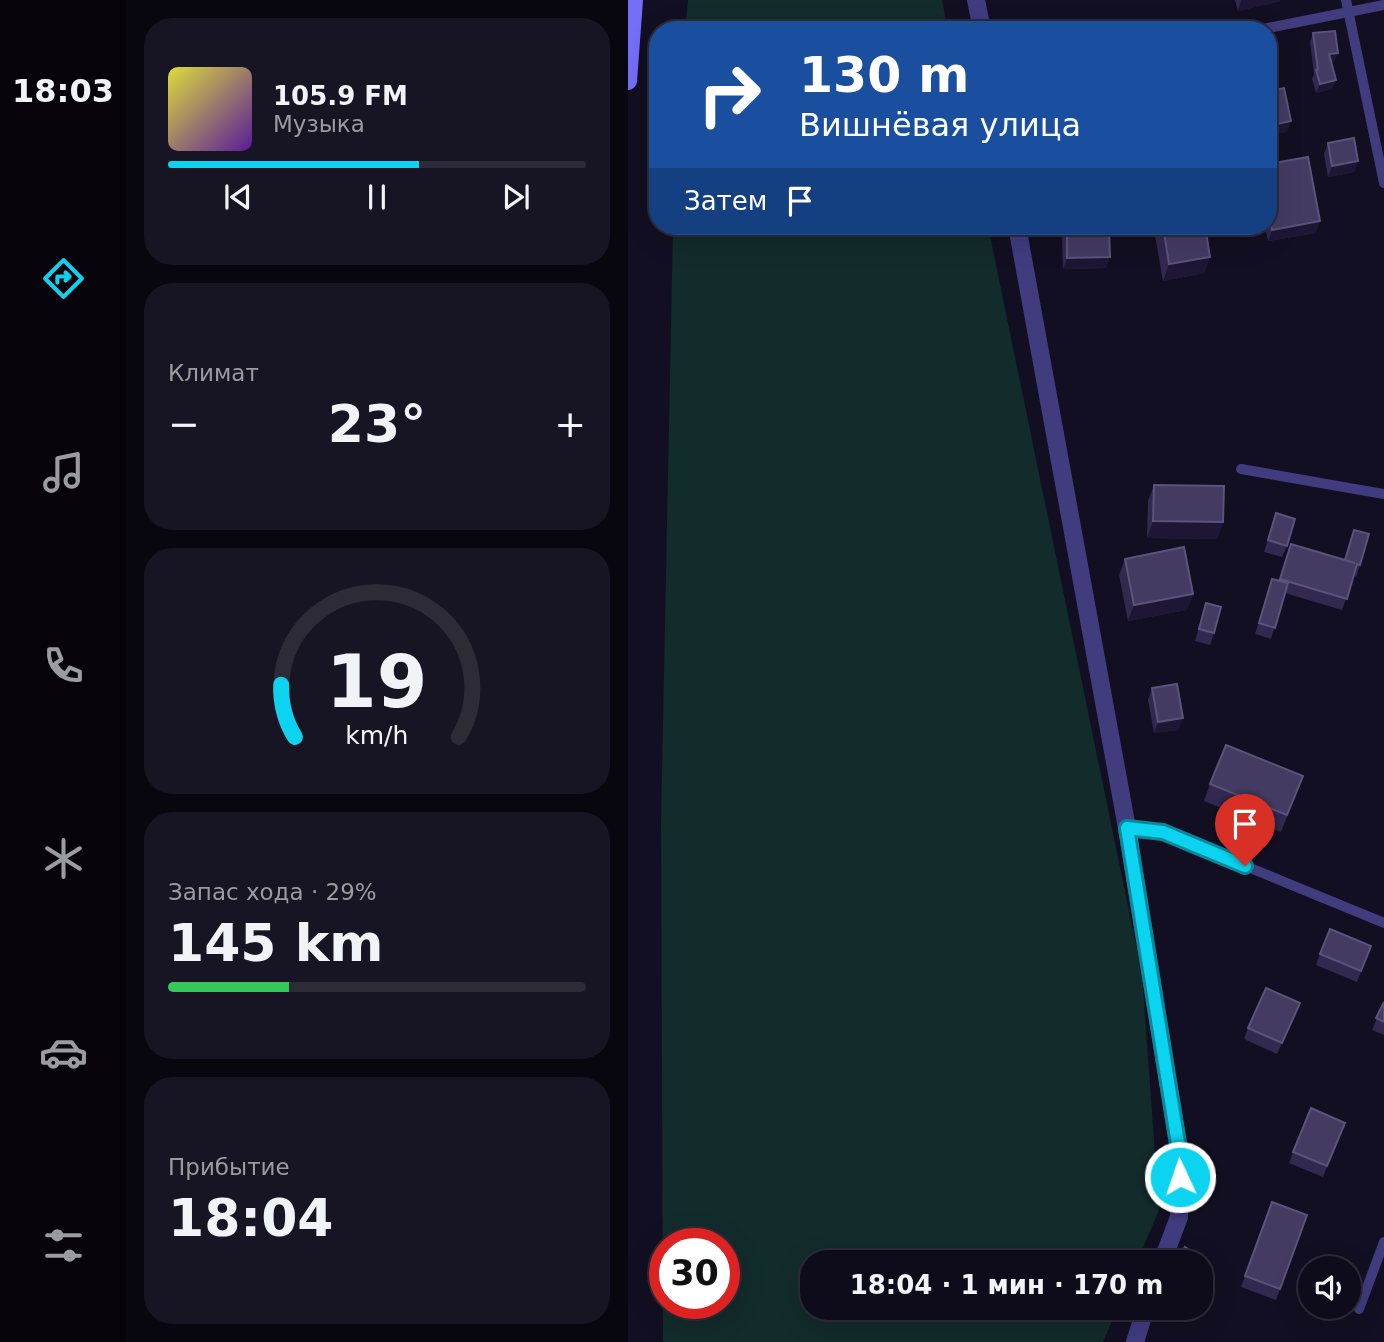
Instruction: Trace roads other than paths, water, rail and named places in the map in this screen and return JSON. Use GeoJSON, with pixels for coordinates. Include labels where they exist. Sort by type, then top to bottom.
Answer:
{"type":"FeatureCollection","features":[{"type":"Feature","properties":{"kind":"main road"},"geometry":{"type":"LineString","coordinates":[[628,81],[634,0]]}},
{"type":"Feature","properties":{"kind":"street"},"geometry":{"type":"LineString","coordinates":[[976,0],[980,21]]}},
{"type":"Feature","properties":{"kind":"street"},"geometry":{"type":"LineString","coordinates":[[1020,235],[1127,828],[1180,1156],[1179,1217],[1167,1250]]}},
{"type":"Feature","properties":{"kind":"street"},"geometry":{"type":"LineString","coordinates":[[1135,1342],[1142,1320]]}},
{"type":"Feature","properties":{"kind":"lane"},"geometry":{"type":"LineString","coordinates":[[1277,25],[1347,6],[1384,5]]}},
{"type":"Feature","properties":{"kind":"lane"},"geometry":{"type":"LineString","coordinates":[[1347,6],[1384,183]]}},
{"type":"Feature","properties":{"kind":"lane"},"geometry":{"type":"LineString","coordinates":[[1241,469],[1384,494]]}},
{"type":"Feature","properties":{"kind":"lane"},"geometry":{"type":"LineString","coordinates":[[1127,828],[1163,832],[1384,923]]}},
{"type":"Feature","properties":{"kind":"lane"},"geometry":{"type":"LineString","coordinates":[[1361,1304],[1384,1242]]}}]}
